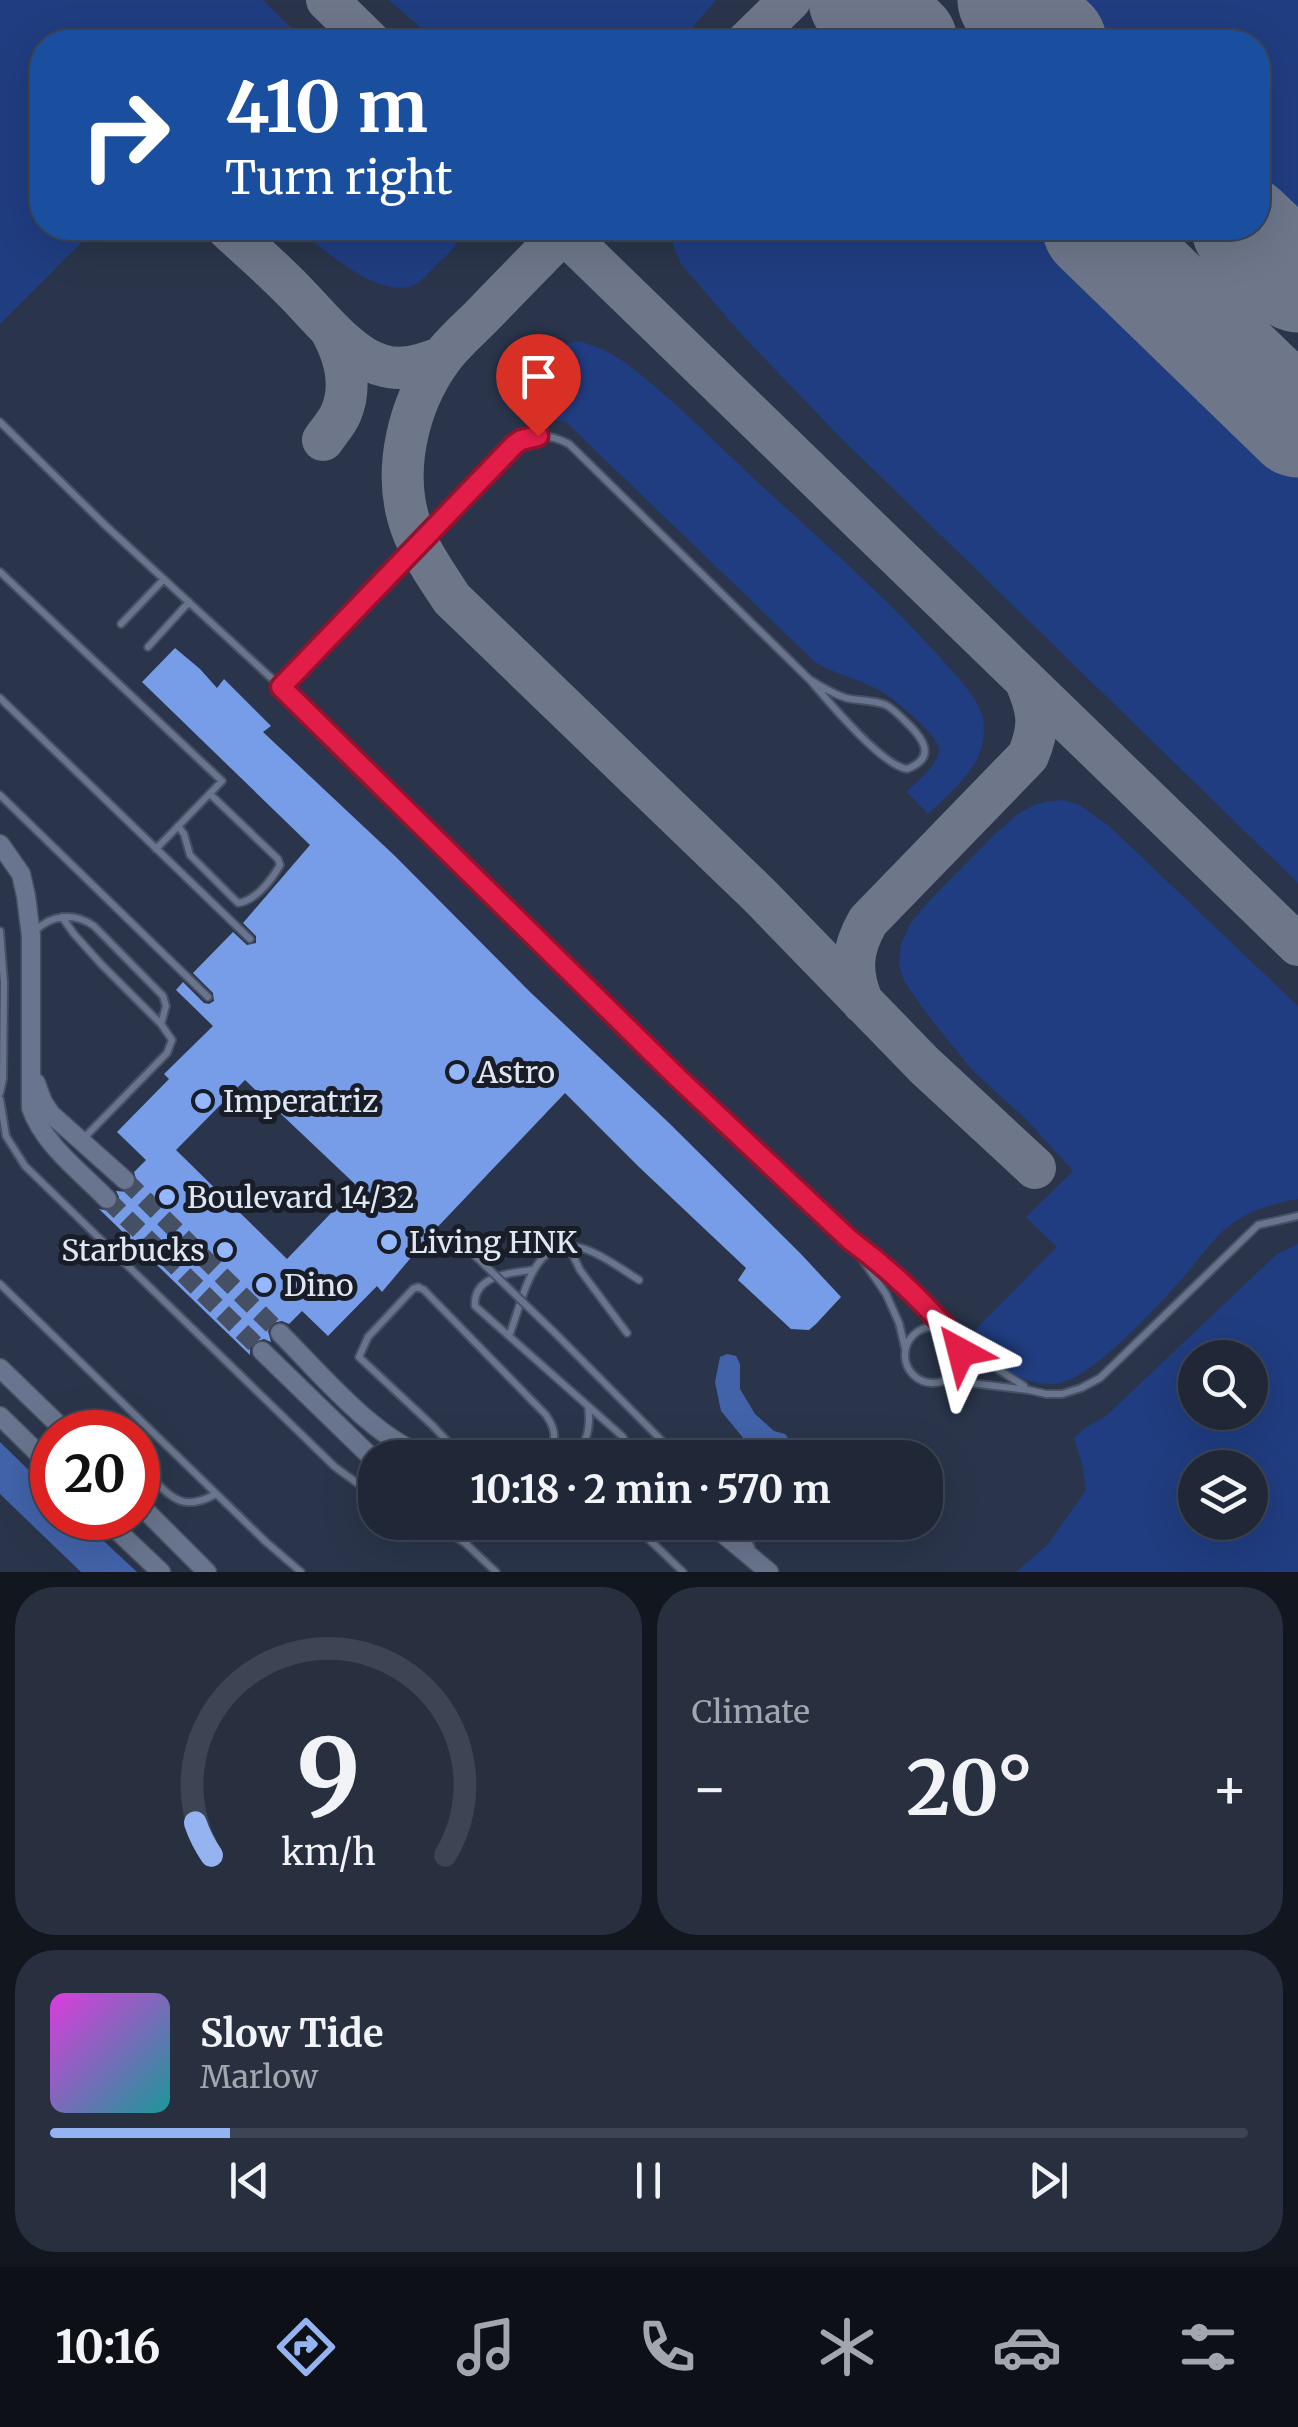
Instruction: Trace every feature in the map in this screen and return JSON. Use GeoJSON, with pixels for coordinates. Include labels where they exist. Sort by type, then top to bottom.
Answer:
{"type":"FeatureCollection","features":[{"type":"Feature","properties":{"kind":"main road"},"geometry":{"type":"LineString","coordinates":[[0,844],[20,874],[26,896],[31,936],[30,1098],[36,1122],[52,1144],[107,1198]]}},
{"type":"Feature","properties":{"kind":"main road"},"geometry":{"type":"LineString","coordinates":[[32,1071],[42,1102],[51,1114],[125,1180]]}},
{"type":"Feature","properties":{"kind":"main road"},"geometry":{"type":"LineString","coordinates":[[280,1333],[394,1440]]}},
{"type":"Feature","properties":{"kind":"main road"},"geometry":{"type":"LineString","coordinates":[[262,1351],[358,1444]]}},
{"type":"Feature","properties":{"kind":"main road"},"geometry":{"type":"LineString","coordinates":[[0,1368],[43,1410]]}},
{"type":"Feature","properties":{"kind":"main road"},"geometry":{"type":"LineString","coordinates":[[0,1416],[30,1445]]}},
{"type":"Feature","properties":{"kind":"main road"},"geometry":{"type":"LineString","coordinates":[[160,1524],[207,1572]]}},
{"type":"Feature","properties":{"kind":"main road"},"geometry":{"type":"LineString","coordinates":[[127,1540],[160,1572]]}},
{"type":"Feature","properties":{"kind":"main road"},"geometry":{"type":"LineString","coordinates":[[730,1540],[765,1569]]}},
{"type":"Feature","properties":{"kind":"lane"},"geometry":{"type":"LineString","coordinates":[[0,426],[281,687],[678,1078],[850,1240],[880,1262],[959,1343],[1030,1390]]}},
{"type":"Feature","properties":{"kind":"lane"},"geometry":{"type":"LineString","coordinates":[[281,687],[514,445],[538,436],[569,444],[895,766],[912,767],[922,759],[923,739],[893,710],[842,697],[810,680]]}},
{"type":"Feature","properties":{"kind":"lane"},"geometry":{"type":"LineString","coordinates":[[0,572],[222,780],[156,848]]}},
{"type":"Feature","properties":{"kind":"lane"},"geometry":{"type":"LineString","coordinates":[[121,624],[164,579]]}},
{"type":"Feature","properties":{"kind":"lane"},"geometry":{"type":"LineString","coordinates":[[148,647],[189,602]]}},
{"type":"Feature","properties":{"kind":"lane"},"geometry":{"type":"LineString","coordinates":[[0,698],[250,939]]}},
{"type":"Feature","properties":{"kind":"lane"},"geometry":{"type":"LineString","coordinates":[[178,826],[190,855],[238,903],[252,899],[280,866],[278,859],[209,794]]}},
{"type":"Feature","properties":{"kind":"lane"},"geometry":{"type":"LineString","coordinates":[[0,795],[208,997]]}},
{"type":"Feature","properties":{"kind":"lane"},"geometry":{"type":"LineString","coordinates":[[31,936],[46,922],[62,916],[86,920],[163,996],[166,1006],[161,1024]]}},
{"type":"Feature","properties":{"kind":"lane"},"geometry":{"type":"LineString","coordinates":[[62,916],[172,1040],[168,1053],[80,1142]]}},
{"type":"Feature","properties":{"kind":"lane"},"geometry":{"type":"LineString","coordinates":[[0,931],[0,1096],[6,1136],[25,1166],[335,1467],[358,1484]]}},
{"type":"Feature","properties":{"kind":"lane"},"geometry":{"type":"LineString","coordinates":[[850,1240],[886,1294],[899,1323],[906,1364],[915,1378],[930,1383],[946,1380],[1062,1394],[1100,1378],[1258,1225],[1298,1216]]}},
{"type":"Feature","properties":{"kind":"lane"},"geometry":{"type":"LineString","coordinates":[[464,1245],[662,1440]]}},
{"type":"Feature","properties":{"kind":"lane"},"geometry":{"type":"LineString","coordinates":[[569,1246],[580,1270],[627,1332]]}},
{"type":"Feature","properties":{"kind":"lane"},"geometry":{"type":"LineString","coordinates":[[508,1336],[532,1270],[548,1252],[569,1246],[590,1250],[639,1280]]}},
{"type":"Feature","properties":{"kind":"lane"},"geometry":{"type":"LineString","coordinates":[[532,1270],[486,1280],[474,1295],[475,1306],[625,1440]]}},
{"type":"Feature","properties":{"kind":"lane"},"geometry":{"type":"LineString","coordinates":[[0,1284],[301,1572]]}},
{"type":"Feature","properties":{"kind":"lane"},"geometry":{"type":"LineString","coordinates":[[445,1440],[360,1357],[368,1337],[418,1287],[546,1415],[554,1426],[555,1440]]}},
{"type":"Feature","properties":{"kind":"lane"},"geometry":{"type":"LineString","coordinates":[[905,1348],[912,1334],[919,1330],[934,1326],[948,1331]]}},
{"type":"Feature","properties":{"kind":"lane"},"geometry":{"type":"LineString","coordinates":[[946,1380],[961,1360],[959,1343]]}},
{"type":"Feature","properties":{"kind":"lane"},"geometry":{"type":"LineString","coordinates":[[585,1440],[590,1423],[588,1405]]}},
{"type":"Feature","properties":{"kind":"lane"},"geometry":{"type":"LineString","coordinates":[[160,1485],[178,1501],[188,1504],[199,1504],[216,1494]]}},
{"type":"Feature","properties":{"kind":"lane"},"geometry":{"type":"LineString","coordinates":[[459,1540],[496,1572]]}},
{"type":"Feature","properties":{"kind":"lane"},"geometry":{"type":"LineString","coordinates":[[465,1544],[468,1540]]}},
{"type":"Feature","properties":{"kind":"lane"},"geometry":{"type":"LineString","coordinates":[[650,1540],[683,1572]]}},
{"type":"Feature","properties":{"kind":"lane"},"geometry":{"type":"LineString","coordinates":[[748,1540],[765,1569]]}},
{"type":"Feature","properties":{"kind":"shaded area"},"geometry":{"type":"Polygon","coordinates":[[[0,0],[263,0],[294,30],[30,30],[30,240],[84,240],[0,324],[0,0]]]}},
{"type":"Feature","properties":{"kind":"shaded area"},"geometry":{"type":"Polygon","coordinates":[[[389,0],[716,0],[690,30],[423,30],[389,0]]]}},
{"type":"Feature","properties":{"kind":"shaded area"},"geometry":{"type":"Polygon","coordinates":[[[1035,0],[1298,0],[1298,255],[1270,228],[1270,30],[1066,30],[1035,0]]]}},
{"type":"Feature","properties":{"kind":"shaded area"},"geometry":{"type":"Polygon","coordinates":[[[312,240],[456,243],[419,283],[397,288],[366,278],[312,240]]]}},
{"type":"Feature","properties":{"kind":"shaded area"},"geometry":{"type":"Polygon","coordinates":[[[673,240],[1081,240],[1298,450],[1298,883],[839,436],[742,335],[681,264],[673,240]]]}},
{"type":"Feature","properties":{"kind":"shaded area"},"geometry":{"type":"Polygon","coordinates":[[[579,341],[622,360],[675,404],[882,598],[968,690],[983,719],[981,748],[968,773],[928,814],[907,792],[932,767],[938,755],[937,743],[923,726],[879,690],[815,662],[566,422],[522,419],[500,398],[545,354],[579,341]]]}},
{"type":"Feature","properties":{"kind":"shaded area"},"geometry":{"type":"Polygon","coordinates":[[[1063,800],[1078,804],[1108,825],[1298,1006],[1298,1199],[1257,1210],[1230,1225],[1128,1336],[1092,1367],[1060,1383],[1047,1384],[1008,1372],[965,1340],[1057,1247],[1026,1217],[1073,1171],[1028,1121],[973,1071],[904,981],[899,964],[901,944],[910,924],[995,834],[1032,806],[1063,800]]]}},
{"type":"Feature","properties":{"kind":"shaded area"},"geometry":{"type":"Polygon","coordinates":[[[1298,1244],[1298,1572],[1016,1572],[1048,1544],[1086,1490],[1074,1438],[1106,1416],[1178,1348],[1178,1430],[1268,1430],[1268,1340],[1186,1340],[1277,1254],[1298,1244]]]}},
{"type":"Feature","properties":{"kind":"shaded area"},"geometry":{"type":"Polygon","coordinates":[[[736,1356],[740,1364],[740,1389],[755,1414],[790,1440],[745,1440],[721,1411],[715,1382],[720,1357],[736,1356]]]}},
{"type":"Feature","properties":{"kind":"shaded area"},"geometry":{"type":"Polygon","coordinates":[[[0,1442],[30,1471],[30,1523],[0,1494],[0,1442]]]}},
{"type":"Feature","properties":{"kind":"shaded area"},"geometry":{"type":"Polygon","coordinates":[[[48,1540],[103,1540],[137,1572],[81,1572],[48,1540]]]}},
{"type":"Feature","properties":{"kind":"building"},"geometry":{"type":"Polygon","coordinates":[[[175,648],[217,688],[224,679],[271,726],[263,732],[668,1122],[841,1297],[809,1330],[791,1329],[738,1280],[746,1268],[565,1093],[430,1235],[382,1292],[377,1286],[328,1336],[302,1311],[289,1324],[272,1323],[268,1331],[271,1342],[254,1342],[250,1355],[99,1209],[109,1211],[116,1207],[116,1191],[134,1189],[134,1172],[146,1160],[117,1132],[169,1079],[164,1074],[213,1026],[176,990],[183,982],[204,1003],[214,1001],[213,993],[193,973],[233,932],[247,945],[256,943],[256,936],[243,923],[310,845],[142,682],[175,648]],[[245,1080],[176,1150],[287,1259],[357,1186],[245,1080]]]}},
{"type":"Feature","properties":{"kind":"taxiway"},"geometry":{"type":"LineString","coordinates":[[327,0],[358,30]]}},
{"type":"Feature","properties":{"kind":"taxiway"},"geometry":{"type":"LineString","coordinates":[[759,30],[790,0]]}},
{"type":"Feature","properties":{"kind":"taxiway"},"geometry":{"type":"LineString","coordinates":[[240,240],[357,353],[389,367],[404,368],[441,358]]}},
{"type":"Feature","properties":{"kind":"taxiway"},"geometry":{"type":"LineString","coordinates":[[556,240],[448,350],[420,397],[407,436],[403,477],[408,517],[421,549],[452,599],[762,898],[924,1065],[1035,1168]]}},
{"type":"Feature","properties":{"kind":"taxiway"},"geometry":{"type":"LineString","coordinates":[[571,240],[1298,945]]}},
{"type":"Feature","properties":{"kind":"taxiway"},"geometry":{"type":"LineString","coordinates":[[323,440],[339,417],[346,392],[343,359],[330,329]]}},
{"type":"Feature","properties":{"kind":"taxiway"},"geometry":{"type":"LineString","coordinates":[[863,1003],[854,962],[868,921],[1028,756],[1036,718],[1025,680]]}},
{"type":"Feature","properties":{"kind":"runway"},"geometry":{"type":"LineString","coordinates":[[861,0],[892,30]]}},
{"type":"Feature","properties":{"kind":"runway"},"geometry":{"type":"LineString","coordinates":[[1010,0],[1041,30]]}},
{"type":"Feature","properties":{"kind":"runway"},"geometry":{"type":"LineString","coordinates":[[1107,240],[1298,425]]}},
{"type":"Feature","properties":{"kind":"runway"},"geometry":{"type":"LineString","coordinates":[[1256,240],[1298,280]]}},
{"type":"Feature","properties":{"kind":"tunnel"},"geometry":{"type":"LineString","coordinates":[[125,1180],[280,1333]]}},
{"type":"Feature","properties":{"kind":"tunnel"},"geometry":{"type":"LineString","coordinates":[[107,1199],[262,1351]]}},
{"type":"Feature","properties":{"kind":"place","name":"Astro"},"geometry":{"type":"Point","coordinates":[457,1072]}},
{"type":"Feature","properties":{"kind":"place","name":"Imperatriz"},"geometry":{"type":"Point","coordinates":[203,1101]}},
{"type":"Feature","properties":{"kind":"place","name":"Boulevard 14/32"},"geometry":{"type":"Point","coordinates":[167,1197]}},
{"type":"Feature","properties":{"kind":"place","name":"Living HNK"},"geometry":{"type":"Point","coordinates":[389,1242]}},
{"type":"Feature","properties":{"kind":"place","name":"Starbucks"},"geometry":{"type":"Point","coordinates":[225,1250]}},
{"type":"Feature","properties":{"kind":"place","name":"Dino"},"geometry":{"type":"Point","coordinates":[264,1285]}},
{"type":"Feature","properties":{"kind":"route"},"geometry":{"type":"LineString","coordinates":[[538,436],[514,445],[281,687],[678,1078],[850,1240],[912,1292],[955,1336],[961,1352]]}}]}
